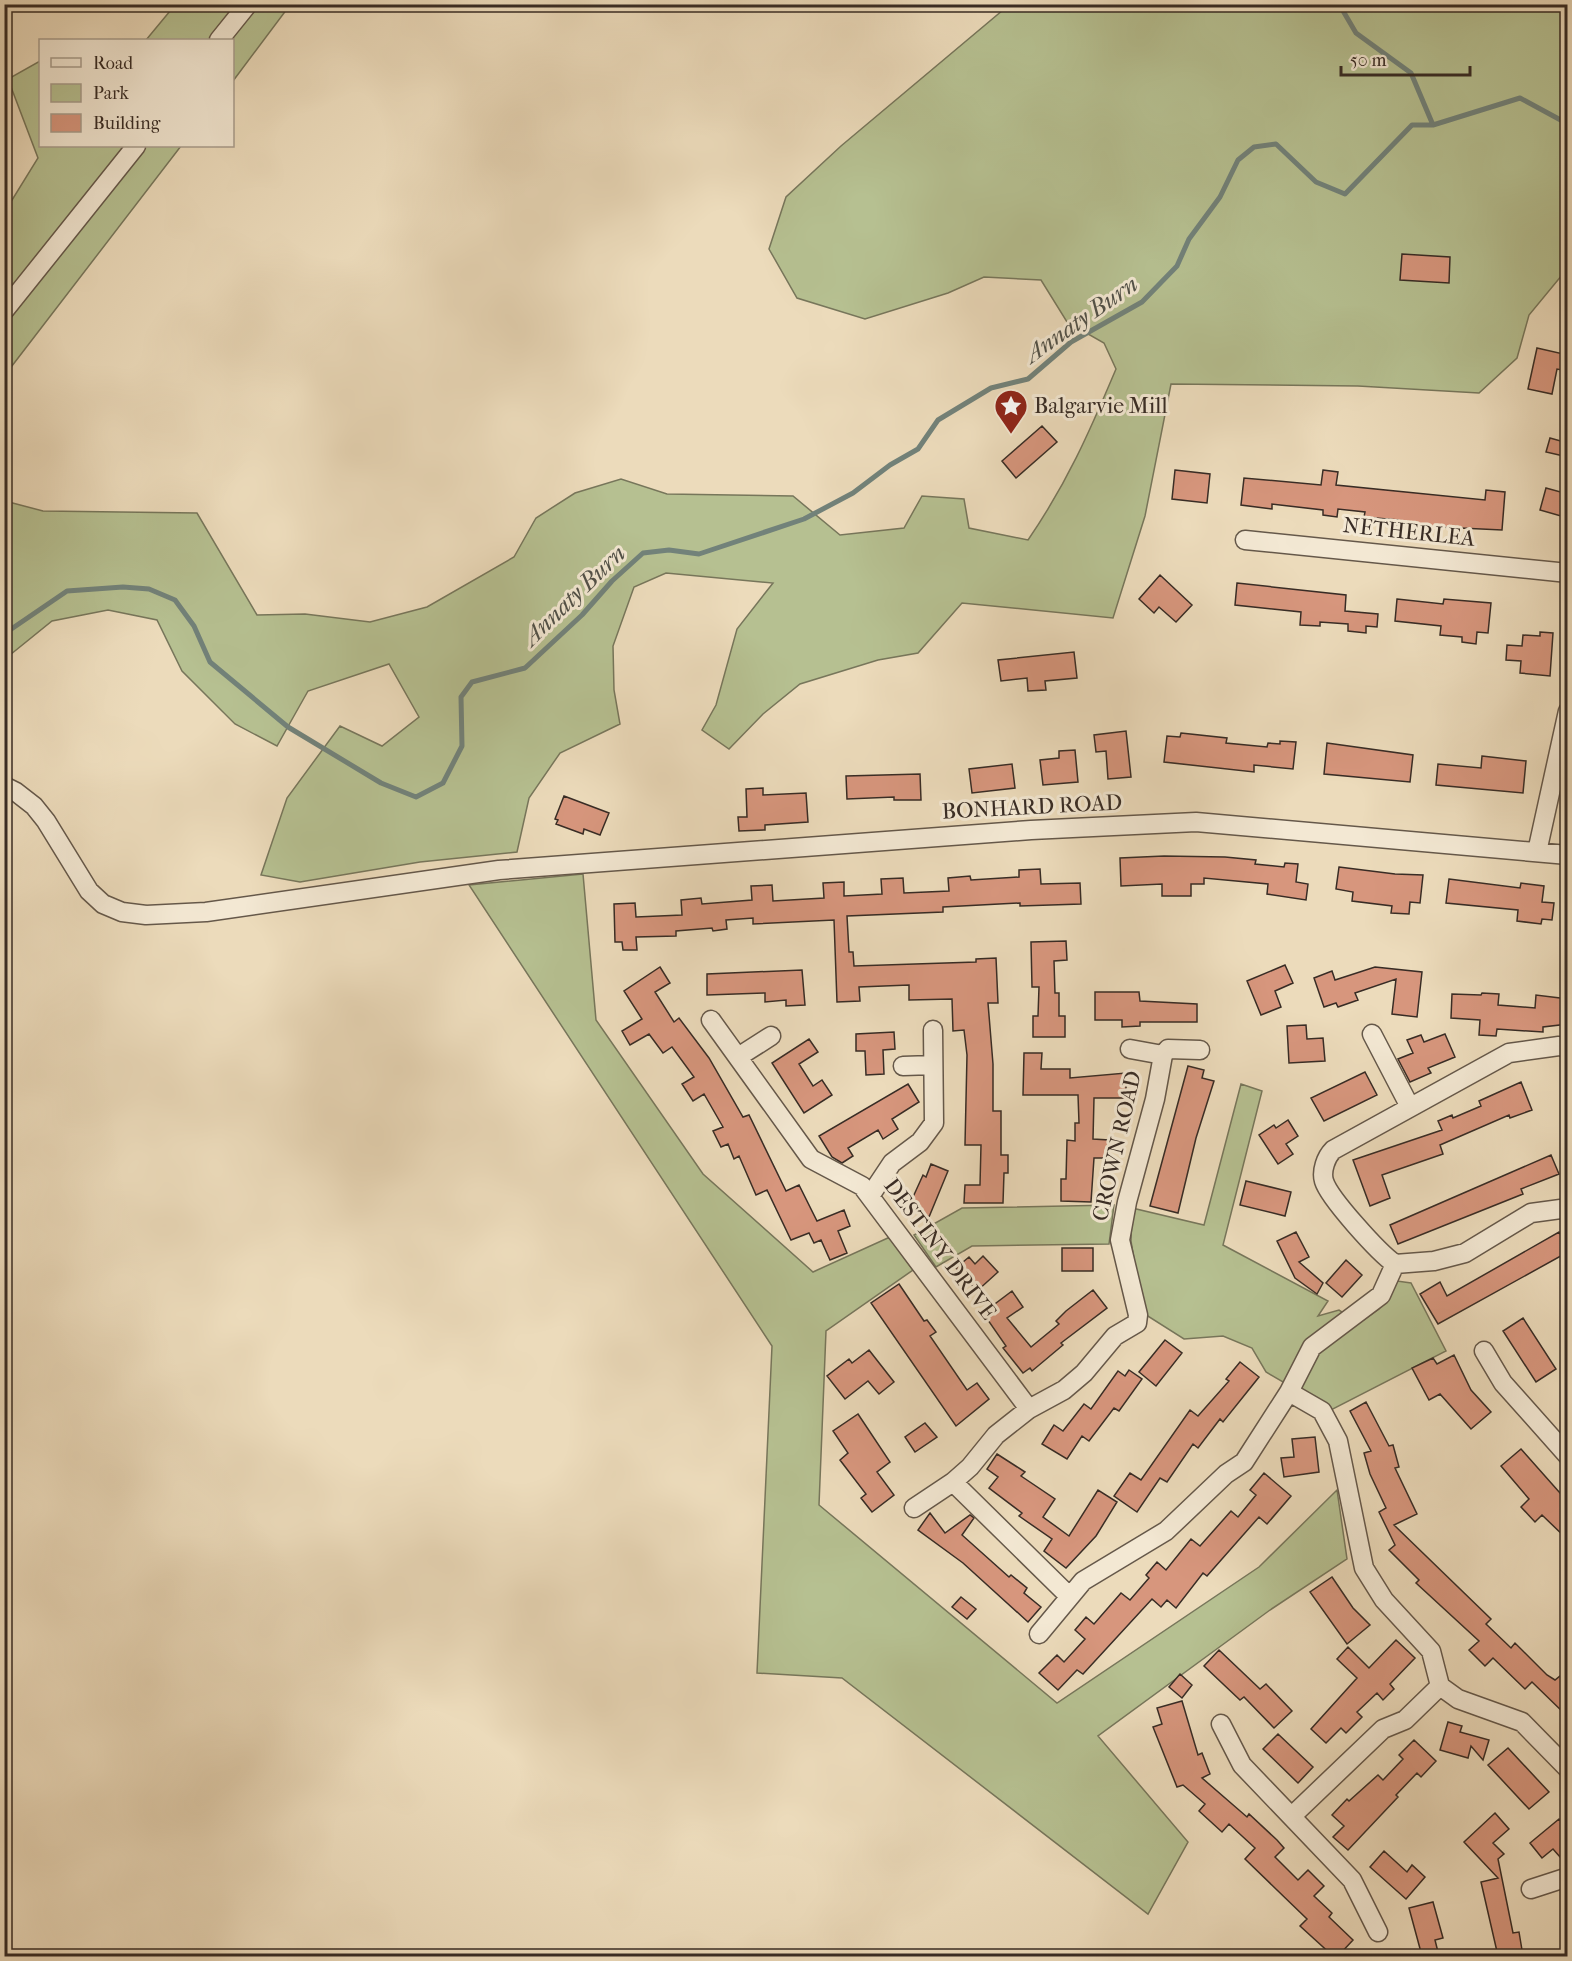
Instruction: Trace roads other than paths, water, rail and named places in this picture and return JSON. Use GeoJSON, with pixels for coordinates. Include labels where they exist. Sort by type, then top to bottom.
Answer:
{"type":"FeatureCollection","features":[{"type":"Feature","properties":{"kind":"street"},"geometry":{"type":"LineString","coordinates":[[220,39],[248,4]]}},
{"type":"Feature","properties":{"kind":"street"},"geometry":{"type":"LineString","coordinates":[[4,311],[135,147]]}},
{"type":"Feature","properties":{"kind":"street","name":"NETHERLEA"},"geometry":{"type":"LineString","coordinates":[[1245,540],[1568,573]]}},
{"type":"Feature","properties":{"kind":"street"},"geometry":{"type":"LineString","coordinates":[[1537,852],[1568,711]]}},
{"type":"Feature","properties":{"kind":"street","name":"BONHARD ROAD"},"geometry":{"type":"LineString","coordinates":[[4,786],[34,806],[46,821],[89,891],[103,904],[122,912],[146,915],[206,912],[499,870],[1020,831],[1196,822],[1568,855]]}},
{"type":"Feature","properties":{"kind":"street","name":"DESTINY DRIVE"},"geometry":{"type":"LineString","coordinates":[[711,1020],[811,1159],[862,1186],[1029,1409]]}},
{"type":"Feature","properties":{"kind":"street"},"geometry":{"type":"LineString","coordinates":[[870,1196],[892,1163],[920,1142],[934,1123],[933,1030]]}},
{"type":"Feature","properties":{"kind":"street"},"geometry":{"type":"LineString","coordinates":[[1372,1034],[1410,1107]]}},
{"type":"Feature","properties":{"kind":"street"},"geometry":{"type":"LineString","coordinates":[[738,1057],[771,1036]]}},
{"type":"Feature","properties":{"kind":"street"},"geometry":{"type":"LineString","coordinates":[[1568,1048],[1559,1046],[1509,1053],[1333,1150],[1328,1155],[1323,1179],[1331,1197],[1346,1210],[1375,1248],[1395,1264],[1434,1261],[1465,1253],[1531,1213],[1568,1208]]}},
{"type":"Feature","properties":{"kind":"street","name":"CROWN ROAD"},"geometry":{"type":"LineString","coordinates":[[1130,1049],[1163,1055]]}},
{"type":"Feature","properties":{"kind":"street","name":"CROWN ROAD"},"geometry":{"type":"LineString","coordinates":[[914,1508],[953,1482],[970,1467],[996,1435],[1029,1409],[1064,1390],[1084,1373],[1115,1336],[1137,1323],[1138,1315],[1120,1240],[1127,1202],[1155,1098],[1163,1055],[1168,1049],[1200,1050]]}},
{"type":"Feature","properties":{"kind":"street"},"geometry":{"type":"LineString","coordinates":[[903,1066],[933,1065]]}},
{"type":"Feature","properties":{"kind":"street"},"geometry":{"type":"LineString","coordinates":[[1039,1634],[1083,1581],[1106,1565],[1166,1531],[1226,1474],[1244,1462],[1289,1392],[1312,1347],[1381,1295],[1395,1264]]}},
{"type":"Feature","properties":{"kind":"street"},"geometry":{"type":"LineString","coordinates":[[1484,1351],[1503,1383],[1568,1456]]}},
{"type":"Feature","properties":{"kind":"street"},"geometry":{"type":"LineString","coordinates":[[1289,1392],[1322,1411],[1338,1441],[1364,1568],[1384,1600],[1431,1651],[1440,1686],[1458,1699],[1522,1722],[1568,1769]]}},
{"type":"Feature","properties":{"kind":"street"},"geometry":{"type":"LineString","coordinates":[[953,1482],[1070,1596]]}},
{"type":"Feature","properties":{"kind":"street"},"geometry":{"type":"LineString","coordinates":[[1292,1816],[1383,1729],[1405,1720],[1440,1686]]}},
{"type":"Feature","properties":{"kind":"street"},"geometry":{"type":"LineString","coordinates":[[1221,1724],[1242,1765],[1352,1880],[1378,1932]]}},
{"type":"Feature","properties":{"kind":"street"},"geometry":{"type":"LineString","coordinates":[[1531,1889],[1568,1877]]}},
{"type":"Feature","properties":{"kind":"waterway"},"geometry":{"type":"LineString","coordinates":[[1339,4],[1356,33],[1411,73],[1433,125]]}},
{"type":"Feature","properties":{"kind":"waterway","name":"Annaty Burn"},"geometry":{"type":"LineString","coordinates":[[4,634],[67,591],[123,587],[149,589],[175,600],[194,626],[210,662],[288,727],[381,783],[416,797],[443,783],[462,746],[461,697],[472,682],[525,668],[582,615],[612,581],[643,553],[669,550],[699,554],[804,519],[853,493],[890,465],[918,449],[938,420],[991,388],[1028,379],[1071,342],[1142,302],[1177,266],[1189,239],[1220,197],[1238,160],[1254,147],[1276,144],[1316,182],[1345,194],[1412,125],[1433,125],[1520,98],[1568,124]]}},
{"type":"Feature","properties":{"kind":"place","name":"Balgarvie Mill"},"geometry":{"type":"Point","coordinates":[1011,435]}}]}
